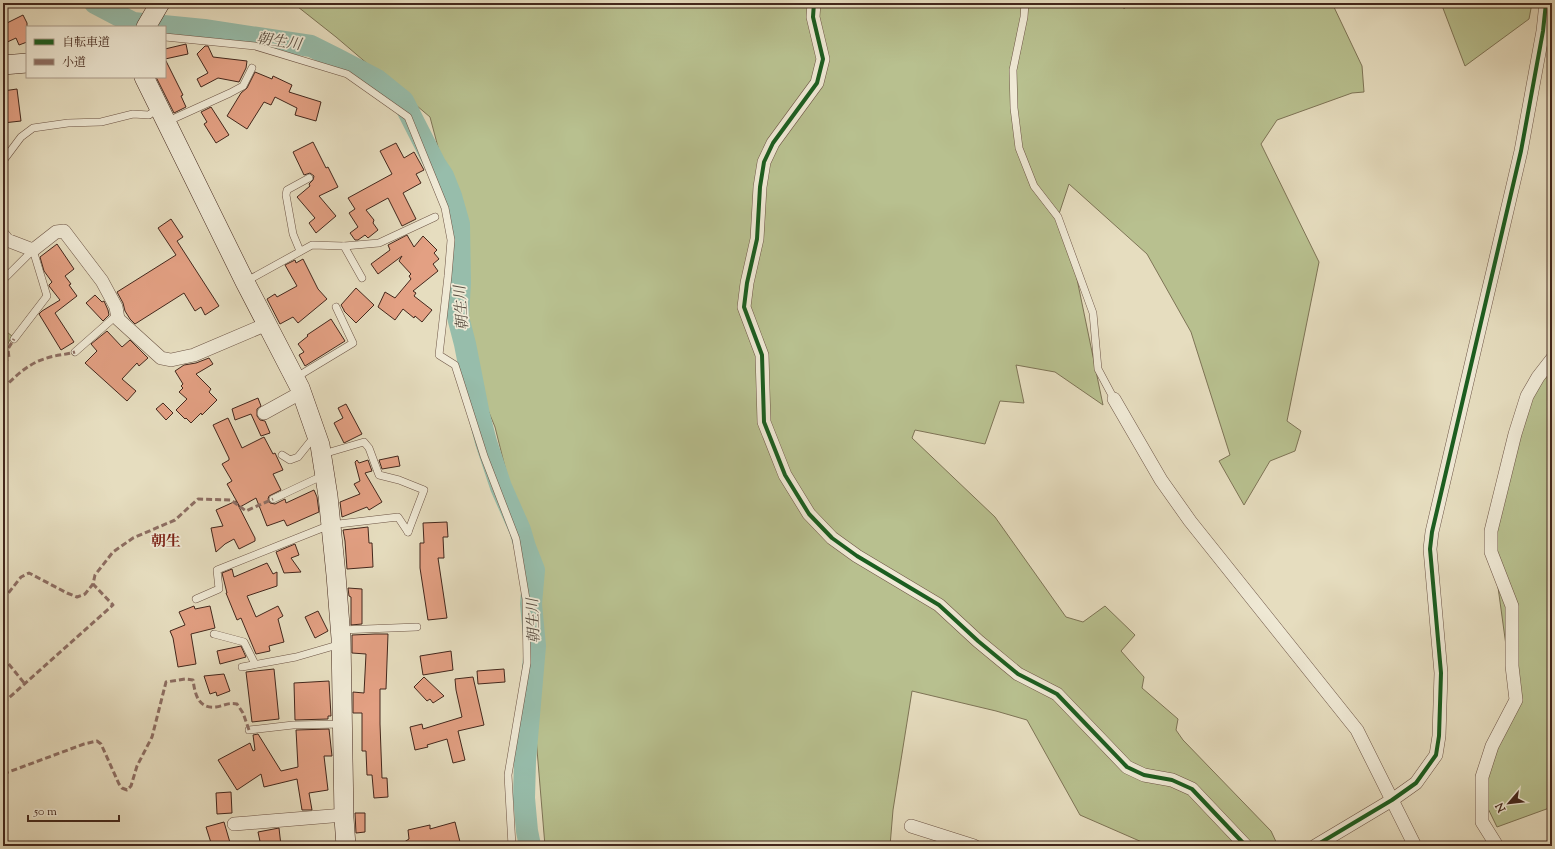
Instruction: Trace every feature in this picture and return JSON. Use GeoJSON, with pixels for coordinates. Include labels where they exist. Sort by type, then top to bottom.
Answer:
{"type":"FeatureCollection","features":[{"type":"Feature","properties":{"kind":"street"},"geometry":{"type":"LineString","coordinates":[[814,3],[813,17],[823,59],[817,83],[773,143],[764,162],[760,187],[757,238],[747,283],[744,308],[762,355],[764,422],[785,474],[809,514],[832,538],[857,556],[939,605],[978,641],[1018,674],[1057,694],[1127,767],[1144,775],[1172,780],[1192,789],[1246,846]]}},
{"type":"Feature","properties":{"kind":"street"},"geometry":{"type":"LineString","coordinates":[[1315,846],[1392,800],[1416,783],[1436,755],[1439,736],[1441,673],[1430,549],[1432,532],[1521,151],[1543,31],[1546,3]]}},
{"type":"Feature","properties":{"kind":"street"},"geometry":{"type":"LineString","coordinates":[[3,65],[26,63]]}},
{"type":"Feature","properties":{"kind":"street"},"geometry":{"type":"LineString","coordinates":[[144,78],[245,282],[298,385],[320,445],[328,496],[336,575],[340,637],[346,846]]}},
{"type":"Feature","properties":{"kind":"street"},"geometry":{"type":"LineString","coordinates":[[3,235],[7,240],[33,250],[56,232],[64,231],[102,281],[116,307],[118,319],[161,358],[171,360],[194,355],[267,324]]}},
{"type":"Feature","properties":{"kind":"street"},"geometry":{"type":"LineString","coordinates":[[1497,846],[1482,822],[1482,777],[1492,746],[1516,700],[1512,666],[1512,606],[1491,552],[1491,531],[1515,434],[1527,396],[1538,377],[1552,359]]}},
{"type":"Feature","properties":{"kind":"street"},"geometry":{"type":"LineString","coordinates":[[264,413],[298,385]]}},
{"type":"Feature","properties":{"kind":"street"},"geometry":{"type":"LineString","coordinates":[[1114,399],[1161,480],[1190,521],[1357,730],[1415,846]]}},
{"type":"Feature","properties":{"kind":"street"},"geometry":{"type":"LineString","coordinates":[[234,824],[344,815]]}},
{"type":"Feature","properties":{"kind":"street"},"geometry":{"type":"LineString","coordinates":[[911,826],[974,846]]}},
{"type":"Feature","properties":{"kind":"lane"},"geometry":{"type":"LineString","coordinates":[[1025,3],[1024,17],[1013,70],[1014,108],[1019,148],[1034,186],[1058,217],[1093,313],[1098,369],[1114,399]]}},
{"type":"Feature","properties":{"kind":"lane"},"geometry":{"type":"LineString","coordinates":[[166,37],[255,46],[347,74],[408,117],[445,208],[451,240],[439,355],[454,365],[484,456],[516,539],[526,599],[527,663],[508,775],[512,846]]}},
{"type":"Feature","properties":{"kind":"lane"},"geometry":{"type":"LineString","coordinates":[[3,161],[21,137],[32,128],[68,123],[101,122],[133,114],[163,115],[230,93],[243,86],[252,68]]}},
{"type":"Feature","properties":{"kind":"lane"},"geometry":{"type":"LineString","coordinates":[[300,251],[293,234],[286,195],[287,190],[309,178]]}},
{"type":"Feature","properties":{"kind":"lane"},"geometry":{"type":"LineString","coordinates":[[245,282],[312,244],[344,246],[379,243],[435,217]]}},
{"type":"Feature","properties":{"kind":"lane"},"geometry":{"type":"LineString","coordinates":[[344,246],[362,278]]}},
{"type":"Feature","properties":{"kind":"lane"},"geometry":{"type":"LineString","coordinates":[[3,280],[33,250],[47,296],[14,339]]}},
{"type":"Feature","properties":{"kind":"lane"},"geometry":{"type":"LineString","coordinates":[[298,385],[353,343],[336,307]]}},
{"type":"Feature","properties":{"kind":"lane"},"geometry":{"type":"LineString","coordinates":[[75,352],[117,315]]}},
{"type":"Feature","properties":{"kind":"lane"},"geometry":{"type":"LineString","coordinates":[[282,455],[290,460],[298,457],[316,434]]}},
{"type":"Feature","properties":{"kind":"lane"},"geometry":{"type":"LineString","coordinates":[[196,599],[219,589],[217,570],[330,524],[398,517],[408,532],[424,490],[399,480],[379,475],[369,448],[364,442],[321,455]]}},
{"type":"Feature","properties":{"kind":"lane"},"geometry":{"type":"LineString","coordinates":[[273,499],[324,475]]}},
{"type":"Feature","properties":{"kind":"lane"},"geometry":{"type":"LineString","coordinates":[[242,667],[296,657],[340,637],[417,627]]}},
{"type":"Feature","properties":{"kind":"lane"},"geometry":{"type":"LineString","coordinates":[[214,634],[244,642],[255,664]]}},
{"type":"Feature","properties":{"kind":"lane"},"geometry":{"type":"LineString","coordinates":[[249,730],[293,725],[343,724]]}},
{"type":"Feature","properties":{"kind":"green space"},"geometry":{"type":"Polygon","coordinates":[[[293,3],[1122,3],[1124,9],[1130,3],[1332,3],[1362,66],[1364,92],[1352,93],[1277,120],[1261,144],[1319,262],[1287,421],[1301,431],[1295,451],[1270,461],[1244,505],[1219,461],[1230,455],[1191,332],[1147,254],[1069,184],[1058,217],[1072,255],[1103,405],[1055,372],[1016,365],[1024,403],[1000,401],[985,444],[915,430],[912,438],[995,517],[1066,617],[1083,622],[1105,606],[1135,635],[1121,651],[1144,677],[1142,688],[1178,719],[1176,730],[1183,740],[1271,831],[1278,846],[1151,846],[1080,815],[1027,720],[912,691],[893,810],[890,846],[545,846],[532,689],[535,646],[525,547],[495,427],[461,345],[466,252],[430,117],[336,37],[293,3]]]}},
{"type":"Feature","properties":{"kind":"green space"},"geometry":{"type":"Polygon","coordinates":[[[1441,3],[1532,3],[1529,19],[1465,66],[1441,3]]]}},
{"type":"Feature","properties":{"kind":"green space"},"geometry":{"type":"Polygon","coordinates":[[[3,329],[12,336],[3,353],[3,329]]]}},
{"type":"Feature","properties":{"kind":"green space"},"geometry":{"type":"Polygon","coordinates":[[[1552,360],[1552,807],[1497,827],[1482,796],[1491,752],[1514,704],[1491,536],[1530,392],[1552,360]]]}},
{"type":"Feature","properties":{"kind":"building"},"geometry":{"type":"Polygon","coordinates":[[[23,15],[27,23],[26,42],[19,45],[16,38],[3,44],[3,25],[23,15]]]}},
{"type":"Feature","properties":{"kind":"building"},"geometry":{"type":"Polygon","coordinates":[[[186,44],[188,54],[166,59],[166,49],[186,44]]]}},
{"type":"Feature","properties":{"kind":"building"},"geometry":{"type":"Polygon","coordinates":[[[205,46],[208,46],[213,57],[247,61],[246,68],[239,82],[218,78],[201,87],[197,79],[208,73],[197,54],[205,46]]]}},
{"type":"Feature","properties":{"kind":"building"},"geometry":{"type":"Polygon","coordinates":[[[166,61],[183,95],[181,96],[186,107],[174,113],[156,78],[166,78],[166,61]]]}},
{"type":"Feature","properties":{"kind":"building"},"geometry":{"type":"Polygon","coordinates":[[[255,72],[272,79],[273,76],[292,85],[289,92],[321,102],[316,121],[295,115],[297,108],[275,97],[271,105],[264,102],[247,129],[227,116],[241,93],[247,88],[255,72]]]}},
{"type":"Feature","properties":{"kind":"building"},"geometry":{"type":"Polygon","coordinates":[[[17,89],[21,121],[3,123],[3,91],[17,89]]]}},
{"type":"Feature","properties":{"kind":"building"},"geometry":{"type":"Polygon","coordinates":[[[211,107],[229,135],[216,143],[204,124],[207,122],[201,112],[211,107]]]}},
{"type":"Feature","properties":{"kind":"building"},"geometry":{"type":"Polygon","coordinates":[[[313,142],[326,168],[328,167],[338,187],[319,196],[336,216],[316,233],[309,223],[315,218],[297,197],[310,186],[309,184],[313,180],[314,176],[310,173],[304,175],[293,152],[313,142]]]}},
{"type":"Feature","properties":{"kind":"building"},"geometry":{"type":"Polygon","coordinates":[[[396,143],[404,158],[414,152],[424,170],[416,174],[421,183],[403,193],[416,219],[402,226],[388,198],[366,210],[374,220],[373,223],[378,230],[368,238],[365,235],[358,240],[355,240],[350,233],[358,227],[349,213],[355,209],[348,198],[392,174],[380,151],[396,143]]]}},
{"type":"Feature","properties":{"kind":"building"},"geometry":{"type":"Polygon","coordinates":[[[171,219],[183,237],[177,241],[219,306],[205,315],[201,307],[195,311],[184,293],[135,324],[125,311],[123,303],[117,292],[176,255],[158,228],[171,219]]]}},
{"type":"Feature","properties":{"kind":"building"},"geometry":{"type":"Polygon","coordinates":[[[407,235],[414,247],[423,236],[437,250],[434,253],[439,259],[433,264],[438,271],[413,291],[416,293],[414,296],[432,310],[422,322],[415,316],[414,318],[403,309],[395,320],[378,307],[385,292],[395,298],[411,279],[409,276],[411,274],[399,261],[402,256],[378,274],[371,264],[390,250],[388,245],[407,235]]]}},
{"type":"Feature","properties":{"kind":"building"},"geometry":{"type":"Polygon","coordinates":[[[57,244],[74,269],[65,276],[71,284],[69,285],[77,296],[55,313],[74,342],[61,350],[39,314],[60,300],[49,286],[52,282],[44,271],[40,257],[57,244]]]}},
{"type":"Feature","properties":{"kind":"building"},"geometry":{"type":"Polygon","coordinates":[[[303,259],[318,289],[327,299],[298,323],[293,317],[280,324],[267,299],[275,294],[277,297],[297,286],[285,265],[295,260],[296,263],[303,259]]]}},
{"type":"Feature","properties":{"kind":"building"},"geometry":{"type":"Polygon","coordinates":[[[356,288],[374,305],[356,323],[344,311],[341,305],[356,288]]]}},
{"type":"Feature","properties":{"kind":"building"},"geometry":{"type":"Polygon","coordinates":[[[95,295],[102,302],[104,301],[108,310],[109,315],[103,321],[86,303],[95,295]]]}},
{"type":"Feature","properties":{"kind":"building"},"geometry":{"type":"Polygon","coordinates":[[[331,319],[345,341],[305,366],[299,355],[304,352],[298,344],[308,336],[307,335],[331,319]]]}},
{"type":"Feature","properties":{"kind":"building"},"geometry":{"type":"Polygon","coordinates":[[[107,331],[122,347],[130,340],[148,358],[139,366],[137,363],[122,379],[136,391],[127,401],[85,363],[97,351],[91,344],[107,331]]]}},
{"type":"Feature","properties":{"kind":"building"},"geometry":{"type":"Polygon","coordinates":[[[209,358],[213,364],[196,374],[211,389],[209,392],[217,400],[202,415],[201,413],[191,423],[176,410],[187,399],[179,392],[183,388],[181,386],[183,384],[175,371],[184,365],[196,363],[209,358]]]}},
{"type":"Feature","properties":{"kind":"building"},"geometry":{"type":"Polygon","coordinates":[[[258,398],[261,406],[257,409],[257,416],[260,420],[265,421],[270,433],[261,436],[251,414],[235,420],[232,409],[258,398]]]}},
{"type":"Feature","properties":{"kind":"building"},"geometry":{"type":"Polygon","coordinates":[[[163,403],[173,413],[166,420],[156,409],[163,403]]]}},
{"type":"Feature","properties":{"kind":"building"},"geometry":{"type":"Polygon","coordinates":[[[346,404],[362,434],[344,443],[334,423],[343,418],[338,408],[346,404]]]}},
{"type":"Feature","properties":{"kind":"building"},"geometry":{"type":"Polygon","coordinates":[[[228,418],[242,448],[264,437],[273,454],[275,453],[283,470],[273,474],[281,490],[269,496],[268,499],[270,503],[275,504],[285,499],[286,503],[314,490],[317,497],[319,512],[287,526],[284,520],[267,526],[256,498],[240,507],[227,484],[232,481],[222,464],[229,460],[229,458],[213,425],[228,418]]]}},
{"type":"Feature","properties":{"kind":"building"},"geometry":{"type":"Polygon","coordinates":[[[398,456],[400,466],[382,469],[379,460],[398,456]]]}},
{"type":"Feature","properties":{"kind":"building"},"geometry":{"type":"Polygon","coordinates":[[[357,460],[359,463],[368,460],[372,471],[365,473],[382,502],[369,510],[367,507],[342,517],[340,502],[360,494],[354,484],[360,481],[355,462],[357,460]]]}},
{"type":"Feature","properties":{"kind":"building"},"geometry":{"type":"Polygon","coordinates":[[[236,501],[255,538],[255,541],[239,549],[234,539],[225,544],[216,552],[211,528],[223,526],[216,510],[236,501]]]}},
{"type":"Feature","properties":{"kind":"building"},"geometry":{"type":"Polygon","coordinates":[[[447,522],[448,537],[443,537],[444,558],[438,558],[447,618],[428,620],[420,568],[420,543],[424,543],[423,523],[447,522]]]}},
{"type":"Feature","properties":{"kind":"building"},"geometry":{"type":"Polygon","coordinates":[[[368,527],[369,543],[372,543],[373,567],[347,569],[343,530],[368,527]]]}},
{"type":"Feature","properties":{"kind":"building"},"geometry":{"type":"Polygon","coordinates":[[[295,544],[299,555],[291,558],[301,572],[284,573],[276,552],[295,544]]]}},
{"type":"Feature","properties":{"kind":"building"},"geometry":{"type":"Polygon","coordinates":[[[267,563],[273,574],[277,572],[277,586],[247,596],[256,617],[278,606],[283,616],[278,619],[284,642],[269,646],[270,651],[256,654],[241,618],[237,620],[226,593],[222,573],[232,569],[234,577],[267,563]]]}},
{"type":"Feature","properties":{"kind":"building"},"geometry":{"type":"Polygon","coordinates":[[[348,588],[362,589],[362,624],[351,625],[351,597],[349,596],[348,588]]]}},
{"type":"Feature","properties":{"kind":"building"},"geometry":{"type":"Polygon","coordinates":[[[194,606],[195,609],[210,606],[215,628],[191,634],[196,664],[178,667],[173,638],[170,631],[185,625],[179,612],[194,606]]]}},
{"type":"Feature","properties":{"kind":"building"},"geometry":{"type":"Polygon","coordinates":[[[318,611],[328,631],[315,638],[305,617],[318,611]]]}},
{"type":"Feature","properties":{"kind":"building"},"geometry":{"type":"Polygon","coordinates":[[[388,634],[386,689],[380,689],[380,724],[382,778],[387,778],[388,797],[374,798],[372,775],[367,775],[366,751],[362,751],[362,713],[353,713],[353,692],[364,693],[366,654],[352,653],[352,635],[388,634]]]}},
{"type":"Feature","properties":{"kind":"building"},"geometry":{"type":"Polygon","coordinates":[[[241,646],[246,657],[220,664],[217,651],[241,646]]]}},
{"type":"Feature","properties":{"kind":"building"},"geometry":{"type":"Polygon","coordinates":[[[451,651],[453,670],[423,675],[420,656],[451,651]]]}},
{"type":"Feature","properties":{"kind":"building"},"geometry":{"type":"Polygon","coordinates":[[[274,669],[279,719],[252,722],[246,672],[274,669]]]}},
{"type":"Feature","properties":{"kind":"building"},"geometry":{"type":"Polygon","coordinates":[[[504,669],[505,682],[478,684],[477,671],[504,669]]]}},
{"type":"Feature","properties":{"kind":"building"},"geometry":{"type":"Polygon","coordinates":[[[224,674],[230,691],[217,696],[216,692],[210,694],[204,676],[224,674]]]}},
{"type":"Feature","properties":{"kind":"building"},"geometry":{"type":"Polygon","coordinates":[[[424,677],[444,696],[433,703],[430,699],[427,701],[414,687],[424,677]]]}},
{"type":"Feature","properties":{"kind":"building"},"geometry":{"type":"Polygon","coordinates":[[[473,677],[484,725],[458,731],[465,760],[453,763],[447,739],[427,745],[428,747],[415,750],[410,727],[422,724],[423,729],[462,717],[455,679],[473,677]]]}},
{"type":"Feature","properties":{"kind":"building"},"geometry":{"type":"Polygon","coordinates":[[[329,681],[331,716],[328,716],[328,719],[295,720],[294,683],[329,681]]]}},
{"type":"Feature","properties":{"kind":"building"},"geometry":{"type":"Polygon","coordinates":[[[329,729],[332,756],[324,756],[328,790],[309,793],[312,810],[302,810],[297,779],[264,787],[261,774],[237,790],[218,760],[250,743],[253,751],[255,750],[253,735],[258,734],[281,771],[298,767],[296,730],[329,729]]]}},
{"type":"Feature","properties":{"kind":"building"},"geometry":{"type":"Polygon","coordinates":[[[231,792],[232,813],[217,814],[216,793],[231,792]]]}},
{"type":"Feature","properties":{"kind":"building"},"geometry":{"type":"Polygon","coordinates":[[[355,813],[365,813],[365,832],[356,833],[355,813]]]}},
{"type":"Feature","properties":{"kind":"building"},"geometry":{"type":"Polygon","coordinates":[[[224,822],[231,846],[212,846],[206,827],[224,822]]]}},
{"type":"Feature","properties":{"kind":"building"},"geometry":{"type":"Polygon","coordinates":[[[455,822],[461,846],[398,846],[409,839],[408,830],[430,825],[430,829],[455,822]]]}},
{"type":"Feature","properties":{"kind":"building"},"geometry":{"type":"Polygon","coordinates":[[[279,828],[281,846],[261,846],[258,832],[279,828]]]}},
{"type":"Feature","properties":{"kind":"waterway","name":"朝生川"},"geometry":{"type":"LineString","coordinates":[[95,3],[133,23],[163,26]]}},
{"type":"Feature","properties":{"kind":"waterway","name":"朝生川"},"geometry":{"type":"LineString","coordinates":[[166,26],[204,30],[311,46],[377,80],[403,101],[435,164],[443,176],[451,196],[459,224],[460,283],[458,317],[479,415],[501,487],[520,530],[534,570],[531,604],[535,646],[525,761],[524,798],[530,846]]}},
{"type":"Feature","properties":{"kind":"marked path"},"geometry":{"type":"LineString","coordinates":[[3,363],[9,358],[8,349],[14,339]]}},
{"type":"Feature","properties":{"kind":"marked path"},"geometry":{"type":"LineString","coordinates":[[3,389],[32,364],[48,358],[75,352]]}},
{"type":"Feature","properties":{"kind":"marked path"},"geometry":{"type":"LineString","coordinates":[[3,600],[21,577],[29,573],[77,597],[85,594],[93,584],[95,575],[113,552],[133,538],[175,520],[198,499],[231,500],[246,511],[273,499]]}},
{"type":"Feature","properties":{"kind":"marked path"},"geometry":{"type":"LineString","coordinates":[[3,703],[113,605],[93,584]]}},
{"type":"Feature","properties":{"kind":"marked path"},"geometry":{"type":"LineString","coordinates":[[3,657],[25,684]]}},
{"type":"Feature","properties":{"kind":"marked path"},"geometry":{"type":"LineString","coordinates":[[3,774],[84,744],[97,741],[101,744],[119,784],[122,788],[127,790],[131,786],[137,766],[152,737],[166,682],[185,679],[193,680],[198,700],[205,706],[216,707],[237,704],[243,713],[249,730]]}},
{"type":"Feature","properties":{"kind":"cycle path"},"geometry":{"type":"LineString","coordinates":[[814,3],[813,17],[823,59],[817,83],[773,143],[764,162],[760,187],[757,239],[747,283],[744,307],[762,355],[764,422],[785,475],[809,514],[832,538],[857,556],[939,605],[978,641],[1018,674],[1057,694],[1127,767],[1144,775],[1172,780],[1192,789],[1246,846]]}},
{"type":"Feature","properties":{"kind":"cycle path"},"geometry":{"type":"LineString","coordinates":[[1315,846],[1392,800],[1416,783],[1436,755],[1439,736],[1441,673],[1430,549],[1432,532],[1521,151],[1543,31],[1546,3]]}},
{"type":"Feature","properties":{"kind":"district","name":"朝生"},"geometry":{"type":"Point","coordinates":[166,541]}}]}
